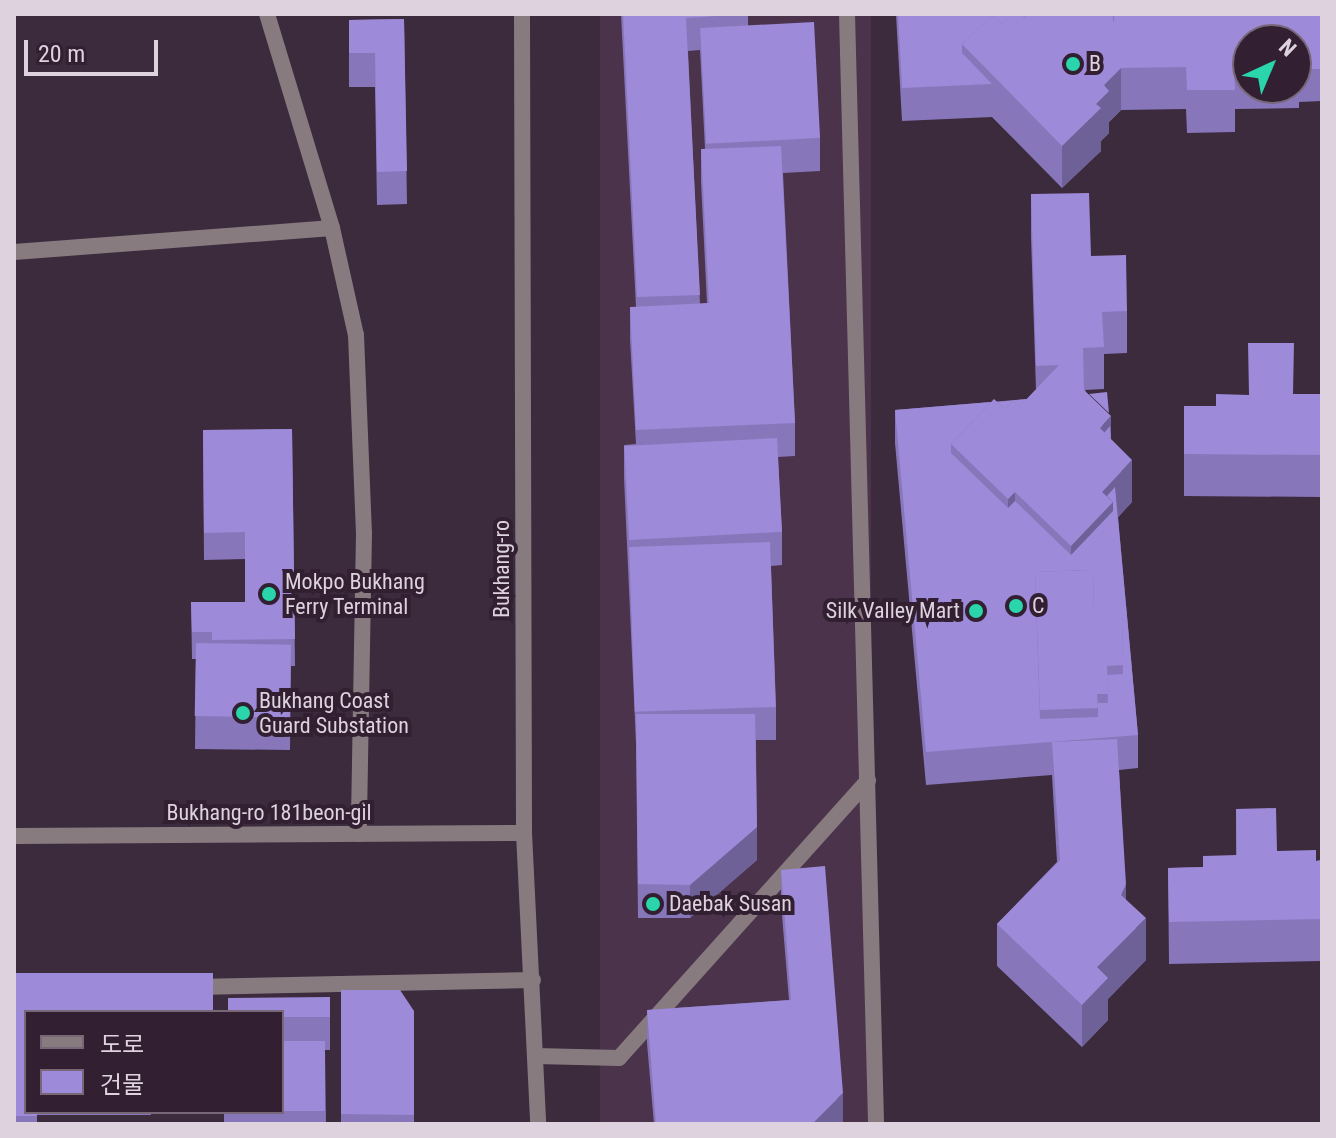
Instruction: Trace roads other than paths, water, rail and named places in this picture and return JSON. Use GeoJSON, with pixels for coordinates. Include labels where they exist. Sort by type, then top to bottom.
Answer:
{"type":"FeatureCollection","features":[{"type":"Feature","properties":{"kind":"street"},"geometry":{"type":"LineString","coordinates":[[267,14],[332,228],[356,335],[364,533],[359,834]]}},
{"type":"Feature","properties":{"kind":"street","name":"Bukhang-ro"},"geometry":{"type":"LineString","coordinates":[[522,14],[524,833],[538,1124]]}},
{"type":"Feature","properties":{"kind":"street"},"geometry":{"type":"LineString","coordinates":[[847,14],[876,1124]]}},
{"type":"Feature","properties":{"kind":"street"},"geometry":{"type":"LineString","coordinates":[[14,252],[332,228]]}},
{"type":"Feature","properties":{"kind":"street"},"geometry":{"type":"LineString","coordinates":[[536,1056],[619,1058],[868,780]]}},
{"type":"Feature","properties":{"kind":"street","name":"Bukhang-ro 181beon-gil"},"geometry":{"type":"LineString","coordinates":[[14,836],[524,833]]}},
{"type":"Feature","properties":{"kind":"street"},"geometry":{"type":"LineString","coordinates":[[171,987],[533,980]]}},
{"type":"Feature","properties":{"kind":"place","name":"B"},"geometry":{"type":"Point","coordinates":[1073,64]}},
{"type":"Feature","properties":{"kind":"place","name":"Mokpo Bukhang Ferry Terminal"},"geometry":{"type":"Point","coordinates":[269,594]}},
{"type":"Feature","properties":{"kind":"place","name":"C"},"geometry":{"type":"Point","coordinates":[1016,606]}},
{"type":"Feature","properties":{"kind":"place","name":"Silk Valley Mart"},"geometry":{"type":"Point","coordinates":[976,611]}},
{"type":"Feature","properties":{"kind":"place","name":"Bukhang Coast Guard Substation"},"geometry":{"type":"Point","coordinates":[243,713]}},
{"type":"Feature","properties":{"kind":"place","name":"Daebak Susan"},"geometry":{"type":"Point","coordinates":[653,904]}}]}
